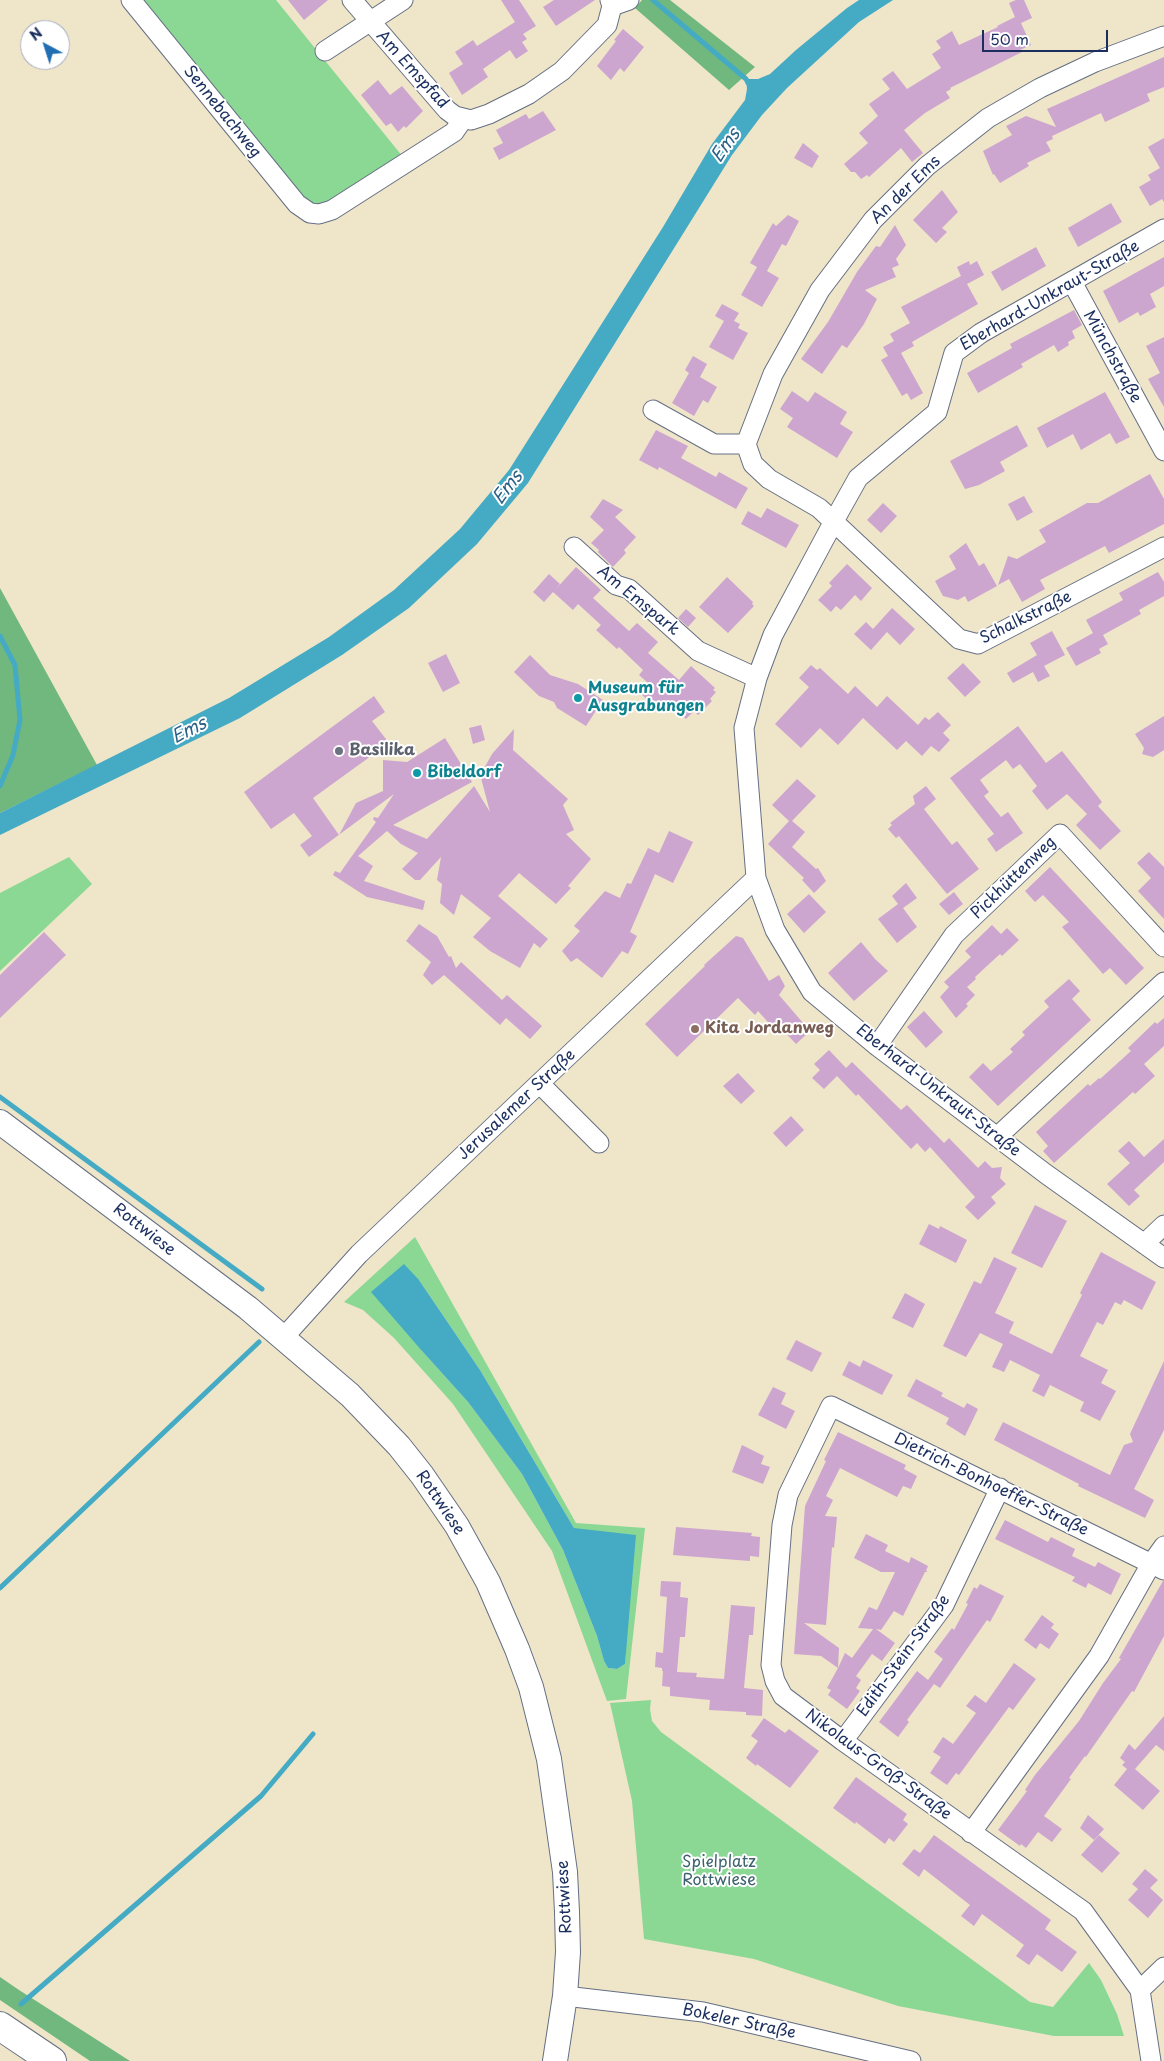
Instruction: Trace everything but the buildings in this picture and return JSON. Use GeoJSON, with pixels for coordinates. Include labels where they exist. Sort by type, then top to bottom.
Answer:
{"type":"FeatureCollection","features":[{"type":"Feature","properties":{"kind":"main road"},"geometry":{"type":"LineString","coordinates":[[0,2026],[52,2061]]}},
{"type":"Feature","properties":{"kind":"street","name":"Sennebachweg"},"geometry":{"type":"LineString","coordinates":[[131,0],[297,204],[310,213],[319,214],[332,210],[454,132],[463,119]]}},
{"type":"Feature","properties":{"kind":"street","name":"Am Emspfad"},"geometry":{"type":"LineString","coordinates":[[352,0],[368,21],[447,110],[455,116],[471,120],[489,114],[529,94],[562,71],[607,25],[617,2]]}},
{"type":"Feature","properties":{"kind":"street"},"geometry":{"type":"LineString","coordinates":[[325,51],[402,0]]}},
{"type":"Feature","properties":{"kind":"street","name":"An der Ems"},"geometry":{"type":"LineString","coordinates":[[746,444],[773,374],[820,290],[873,220],[927,166],[988,118],[1040,88],[1095,62],[1164,36]]}},
{"type":"Feature","properties":{"kind":"street","name":"Eberhard-Unkraut-Straße"},"geometry":{"type":"LineString","coordinates":[[1164,229],[981,333],[954,353],[936,412],[858,478],[773,635],[757,678],[744,728],[756,878],[776,930],[812,992],[877,1046],[997,1137],[1164,1258]]}},
{"type":"Feature","properties":{"kind":"street","name":"Münchstraße"},"geometry":{"type":"LineString","coordinates":[[1072,282],[1159,428],[1164,450]]}},
{"type":"Feature","properties":{"kind":"street"},"geometry":{"type":"LineString","coordinates":[[653,410],[714,444],[746,444],[753,464],[770,479],[818,508],[834,521]]}},
{"type":"Feature","properties":{"kind":"street","name":"Schalkstraße"},"geometry":{"type":"LineString","coordinates":[[834,521],[959,639],[978,644],[1164,546]]}},
{"type":"Feature","properties":{"kind":"street","name":"Am Emspark"},"geometry":{"type":"LineString","coordinates":[[574,547],[616,585],[629,590],[698,651],[757,678]]}},
{"type":"Feature","properties":{"kind":"street","name":"Pickhüttenweg"},"geometry":{"type":"LineString","coordinates":[[877,1046],[954,935],[1060,834],[1164,947]]}},
{"type":"Feature","properties":{"kind":"street","name":"Jerusalemer Straße"},"geometry":{"type":"LineString","coordinates":[[284,1337],[359,1254],[756,878]]}},
{"type":"Feature","properties":{"kind":"street"},"geometry":{"type":"LineString","coordinates":[[997,1137],[1164,982]]}},
{"type":"Feature","properties":{"kind":"street"},"geometry":{"type":"LineString","coordinates":[[540,1084],[599,1143]]}},
{"type":"Feature","properties":{"kind":"street","name":"Rottwiese"},"geometry":{"type":"LineString","coordinates":[[0,1122],[284,1337],[363,1408],[422,1474],[457,1526],[501,1610],[534,1696],[544,1732],[556,1795],[566,1896],[568,1952],[565,1996],[555,2061]]}},
{"type":"Feature","properties":{"kind":"street"},"geometry":{"type":"LineString","coordinates":[[1144,1244],[1164,1225]]}},
{"type":"Feature","properties":{"kind":"street","name":"Dietrich-Bonhoeffer-Straße"},"geometry":{"type":"LineString","coordinates":[[831,1406],[1158,1567]]}},
{"type":"Feature","properties":{"kind":"street","name":"Nikolaus-Groß-Straße"},"geometry":{"type":"LineString","coordinates":[[831,1406],[788,1495],[786,1503],[782,1525],[771,1665],[775,1681],[783,1696],[843,1741],[1083,1911],[1140,1990],[1151,2061]]}},
{"type":"Feature","properties":{"kind":"street","name":"Edith-Stein-Straße"},"geometry":{"type":"LineString","coordinates":[[843,1741],[944,1605],[1000,1488]]}},
{"type":"Feature","properties":{"kind":"street"},"geometry":{"type":"LineString","coordinates":[[971,1833],[1099,1656],[1158,1567],[1164,1546]]}},
{"type":"Feature","properties":{"kind":"street"},"geometry":{"type":"LineString","coordinates":[[1140,1990],[1164,1967]]}},
{"type":"Feature","properties":{"kind":"street","name":"Bokeler Straße"},"geometry":{"type":"LineString","coordinates":[[565,1996],[702,2012],[911,2061]]}},
{"type":"Feature","properties":{"kind":"green space"},"geometry":{"type":"Polygon","coordinates":[[[139,0],[276,0],[403,157],[329,203],[317,204],[299,198],[139,0]]]}},
{"type":"Feature","properties":{"kind":"green space"},"geometry":{"type":"Polygon","coordinates":[[[642,0],[670,0],[755,67],[729,90],[635,8],[642,0]]]}},
{"type":"Feature","properties":{"kind":"green space"},"geometry":{"type":"Polygon","coordinates":[[[0,588],[97,765],[0,813],[0,588]]]}},
{"type":"Feature","properties":{"kind":"green space"},"geometry":{"type":"Polygon","coordinates":[[[69,857],[92,884],[0,971],[0,893],[69,857]]]}},
{"type":"Feature","properties":{"kind":"green space"},"geometry":{"type":"Polygon","coordinates":[[[415,1237],[576,1523],[645,1528],[626,1699],[607,1701],[552,1551],[453,1404],[394,1338],[363,1310],[344,1302],[415,1237]],[[419,1280],[422,1351],[468,1402],[522,1474],[563,1550],[597,1636],[604,1661],[608,1668],[617,1669],[625,1664],[626,1649],[574,1528],[480,1370],[419,1280]]]}},
{"type":"Feature","properties":{"kind":"green space","name":"Spielplatz Rottwiese"},"geometry":{"type":"Polygon","coordinates":[[[651,1700],[652,1721],[661,1732],[1030,2002],[1053,2007],[1089,1963],[1101,1980],[1117,2014],[1124,2036],[1054,2036],[898,2006],[754,1959],[644,1939],[632,1801],[610,1703],[651,1700]]]}},
{"type":"Feature","properties":{"kind":"green space"},"geometry":{"type":"Polygon","coordinates":[[[0,1977],[130,2061],[90,2061],[0,2000],[0,1977]]]}},
{"type":"Feature","properties":{"kind":"water","name":"Ems"},"geometry":{"type":"Polygon","coordinates":[[[859,0],[893,0],[859,22],[787,88],[762,115],[732,155],[528,483],[477,544],[409,608],[342,655],[240,718],[0,835],[0,813],[229,698],[329,637],[394,590],[460,529],[509,470],[663,227],[712,144],[745,100],[746,79],[758,79],[770,74],[796,50],[859,0]]]}},
{"type":"Feature","properties":{"kind":"water"},"geometry":{"type":"Polygon","coordinates":[[[404,1264],[419,1280],[480,1370],[574,1528],[636,1535],[625,1664],[617,1669],[608,1668],[604,1661],[597,1636],[563,1550],[522,1474],[468,1402],[371,1292],[404,1264]]]}},
{"type":"Feature","properties":{"kind":"waterway"},"geometry":{"type":"LineString","coordinates":[[653,0],[746,79],[748,83]]}},
{"type":"Feature","properties":{"kind":"waterway"},"geometry":{"type":"LineString","coordinates":[[0,636],[15,665],[20,720],[13,755],[0,786]]}},
{"type":"Feature","properties":{"kind":"waterway"},"geometry":{"type":"LineString","coordinates":[[0,1097],[262,1289]]}},
{"type":"Feature","properties":{"kind":"waterway"},"geometry":{"type":"LineString","coordinates":[[0,1588],[259,1342]]}},
{"type":"Feature","properties":{"kind":"waterway"},"geometry":{"type":"LineString","coordinates":[[21,2004],[261,1796],[313,1734]]}},
{"type":"Feature","properties":{"kind":"place","name":"Museum für Ausgrabungen"},"geometry":{"type":"Point","coordinates":[578,698]}},
{"type":"Feature","properties":{"kind":"place","name":"Basilika"},"geometry":{"type":"Point","coordinates":[339,751]}},
{"type":"Feature","properties":{"kind":"place","name":"Bibeldorf"},"geometry":{"type":"Point","coordinates":[417,773]}},
{"type":"Feature","properties":{"kind":"place","name":"Kita Jordanweg"},"geometry":{"type":"Point","coordinates":[695,1029]}}]}
